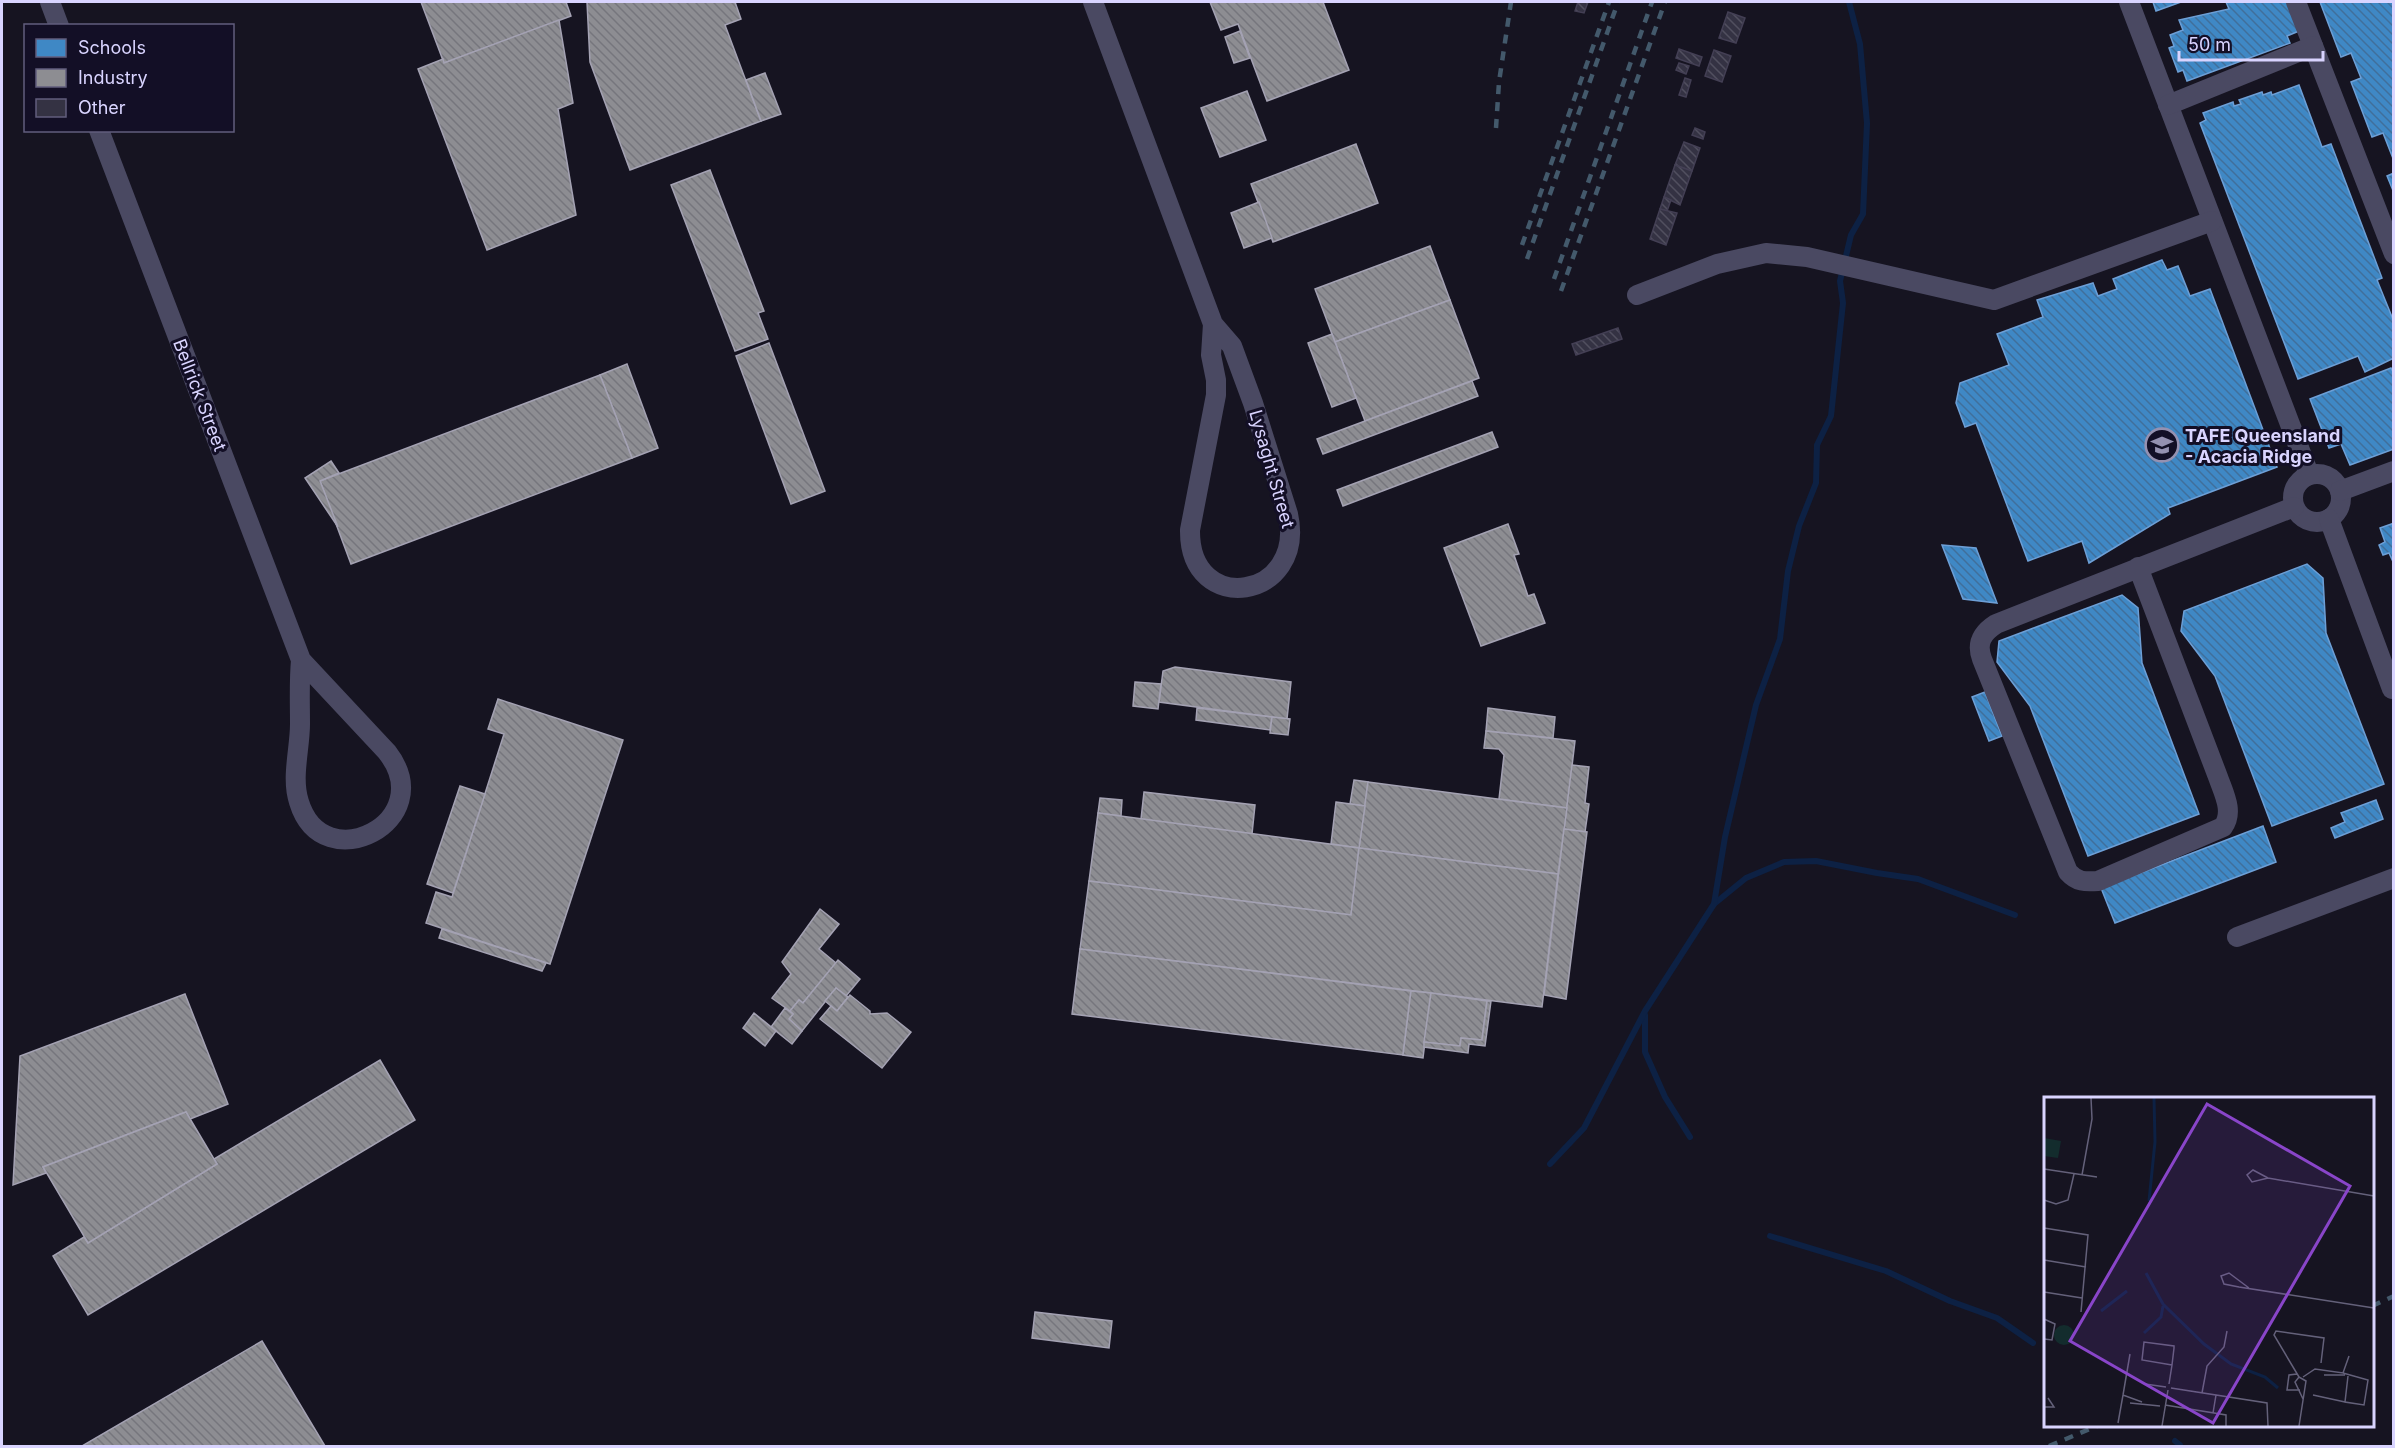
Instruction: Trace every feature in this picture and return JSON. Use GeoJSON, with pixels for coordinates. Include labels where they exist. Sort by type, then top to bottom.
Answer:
{"type":"FeatureCollection","features":[{"type":"Feature","properties":{"kind":"street"},"geometry":{"type":"LineString","coordinates":[[50,2],[58,24]]}},
{"type":"Feature","properties":{"kind":"street","name":"Lysaght Street"},"geometry":{"type":"LineString","coordinates":[[1093,2],[1213,324],[1232,346],[1253,403],[1292,530],[1288,552],[1283,562],[1269,578],[1250,587],[1229,587],[1207,577],[1194,559],[1190,540],[1216,395],[1216,380],[1211,355],[1213,324]]}},
{"type":"Feature","properties":{"kind":"street"},"geometry":{"type":"LineString","coordinates":[[2129,2],[2309,474]]}},
{"type":"Feature","properties":{"kind":"street"},"geometry":{"type":"LineString","coordinates":[[2296,2],[2394,254]]}},
{"type":"Feature","properties":{"kind":"street"},"geometry":{"type":"LineString","coordinates":[[2168,105],[2313,46]]}},
{"type":"Feature","properties":{"kind":"street","name":"Bellrick Street"},"geometry":{"type":"LineString","coordinates":[[100,132],[301,660],[387,752],[397,768],[401,790],[400,801],[395,812],[384,825],[366,836],[344,840],[324,835],[309,823],[300,807],[296,782],[301,660]]}},
{"type":"Feature","properties":{"kind":"street"},"geometry":{"type":"LineString","coordinates":[[1637,295],[1718,264],[1766,253],[1807,257],[1994,300],[2212,220]]}},
{"type":"Feature","properties":{"kind":"street"},"geometry":{"type":"LineString","coordinates":[[2340,491],[2394,471]]}},
{"type":"Feature","properties":{"kind":"street"},"geometry":{"type":"LineString","coordinates":[[2309,474],[2322,474],[2333,480],[2340,491],[2341,502],[2337,512],[2329,519],[2319,522],[2309,521],[2300,516],[2294,507],[2293,491],[2302,478],[2309,474]]}},
{"type":"Feature","properties":{"kind":"street"},"geometry":{"type":"LineString","coordinates":[[2138,567],[2218,777],[2228,809],[2228,819],[2223,827],[2098,880],[2085,882],[2073,878],[2068,872],[1978,649],[1980,639],[1988,629],[1996,624],[2138,567],[2294,507]]}},
{"type":"Feature","properties":{"kind":"street"},"geometry":{"type":"LineString","coordinates":[[2329,519],[2392,689]]}},
{"type":"Feature","properties":{"kind":"street"},"geometry":{"type":"LineString","coordinates":[[2237,937],[2394,878]]}},
{"type":"Feature","properties":{"kind":"building: Schools"},"geometry":{"type":"Polygon","coordinates":[[[2153,2],[2181,2],[2156,11],[2153,2]]]}},
{"type":"Feature","properties":{"kind":"building: Schools"},"geometry":{"type":"Polygon","coordinates":[[[2226,2],[2288,2],[2299,31],[2287,36],[2290,43],[2187,81],[2183,70],[2178,72],[2169,48],[2174,46],[2170,35],[2183,30],[2179,20],[2229,9],[2226,2]]]}},
{"type":"Feature","properties":{"kind":"building: Schools"},"geometry":{"type":"Polygon","coordinates":[[[2320,2],[2394,2],[2394,161],[2383,133],[2372,137],[2351,82],[2361,78],[2351,53],[2341,57],[2320,2]]]}},
{"type":"Feature","properties":{"kind":"building: Schools"},"geometry":{"type":"Polygon","coordinates":[[[2299,85],[2322,147],[2331,144],[2382,278],[2377,280],[2394,322],[2394,358],[2365,372],[2358,356],[2298,379],[2200,123],[2206,120],[2203,113],[2233,102],[2234,106],[2241,104],[2239,100],[2262,92],[2263,95],[2271,92],[2272,95],[2299,85]]]}},
{"type":"Feature","properties":{"kind":"building: Schools"},"geometry":{"type":"Polygon","coordinates":[[[2394,173],[2394,193],[2387,176],[2394,173]]]}},
{"type":"Feature","properties":{"kind":"building: Schools"},"geometry":{"type":"Polygon","coordinates":[[[2162,260],[2167,270],[2178,266],[2190,296],[2210,289],[2277,467],[2168,508],[2170,514],[2089,563],[2082,541],[2028,561],[1976,423],[1965,427],[1956,403],[1960,383],[2009,365],[1997,334],[2043,317],[2037,300],[2093,283],[2098,296],[2117,289],[2113,279],[2162,260]]]}},
{"type":"Feature","properties":{"kind":"building: Schools"},"geometry":{"type":"Polygon","coordinates":[[[2391,368],[2394,374],[2394,449],[2350,465],[2341,444],[2329,448],[2310,399],[2391,368]]]}},
{"type":"Feature","properties":{"kind":"building: Schools"},"geometry":{"type":"Polygon","coordinates":[[[2394,523],[2394,564],[2389,553],[2383,555],[2379,545],[2385,542],[2380,528],[2394,523]]]}},
{"type":"Feature","properties":{"kind":"building: Schools"},"geometry":{"type":"Polygon","coordinates":[[[1942,545],[1976,548],[1997,603],[1963,599],[1942,545]]]}},
{"type":"Feature","properties":{"kind":"building: Schools"},"geometry":{"type":"Polygon","coordinates":[[[2307,564],[2323,578],[2326,633],[2384,784],[2272,826],[2215,676],[2181,631],[2184,611],[2307,564]]]}},
{"type":"Feature","properties":{"kind":"building: Schools"},"geometry":{"type":"Polygon","coordinates":[[[2122,595],[2138,608],[2142,663],[2199,814],[2088,856],[2030,706],[1997,662],[1999,641],[2122,595]]]}},
{"type":"Feature","properties":{"kind":"building: Schools"},"geometry":{"type":"Polygon","coordinates":[[[1985,692],[2002,736],[1989,741],[1972,697],[1985,692]]]}},
{"type":"Feature","properties":{"kind":"building: Schools"},"geometry":{"type":"Polygon","coordinates":[[[2376,800],[2383,819],[2335,838],[2331,828],[2345,822],[2341,813],[2376,800]]]}},
{"type":"Feature","properties":{"kind":"building: Schools"},"geometry":{"type":"Polygon","coordinates":[[[2263,826],[2276,862],[2115,923],[2101,888],[2263,826]]]}},
{"type":"Feature","properties":{"kind":"building: Industry"},"geometry":{"type":"Polygon","coordinates":[[[421,2],[566,2],[571,16],[444,63],[421,2]]]}},
{"type":"Feature","properties":{"kind":"building: Industry"},"geometry":{"type":"Polygon","coordinates":[[[587,2],[735,2],[741,19],[725,25],[761,121],[630,170],[590,62],[587,2]]]}},
{"type":"Feature","properties":{"kind":"building: Industry"},"geometry":{"type":"Polygon","coordinates":[[[1210,2],[1323,2],[1349,70],[1267,101],[1238,24],[1221,30],[1210,2]]]}},
{"type":"Feature","properties":{"kind":"building: Industry"},"geometry":{"type":"Polygon","coordinates":[[[559,20],[573,103],[558,109],[576,215],[487,250],[418,69],[443,59],[444,63],[559,20]]]}},
{"type":"Feature","properties":{"kind":"building: Industry"},"geometry":{"type":"Polygon","coordinates":[[[1240,31],[1250,58],[1234,63],[1225,37],[1240,31]]]}},
{"type":"Feature","properties":{"kind":"building: Industry"},"geometry":{"type":"Polygon","coordinates":[[[765,73],[781,114],[761,121],[746,80],[765,73]]]}},
{"type":"Feature","properties":{"kind":"building: Industry"},"geometry":{"type":"Polygon","coordinates":[[[1247,91],[1266,140],[1220,157],[1201,108],[1247,91]]]}},
{"type":"Feature","properties":{"kind":"building: Industry"},"geometry":{"type":"Polygon","coordinates":[[[1356,144],[1378,203],[1273,242],[1251,184],[1356,144]]]}},
{"type":"Feature","properties":{"kind":"building: Industry"},"geometry":{"type":"Polygon","coordinates":[[[710,170],[764,311],[758,313],[768,339],[735,351],[671,185],[710,170]]]}},
{"type":"Feature","properties":{"kind":"building: Industry"},"geometry":{"type":"Polygon","coordinates":[[[1259,202],[1272,238],[1244,248],[1231,213],[1259,202]]]}},
{"type":"Feature","properties":{"kind":"building: Industry"},"geometry":{"type":"Polygon","coordinates":[[[1430,246],[1450,300],[1335,342],[1315,289],[1430,246]]]}},
{"type":"Feature","properties":{"kind":"building: Industry"},"geometry":{"type":"Polygon","coordinates":[[[1450,300],[1479,378],[1365,421],[1335,342],[1450,300]]]}},
{"type":"Feature","properties":{"kind":"building: Industry"},"geometry":{"type":"Polygon","coordinates":[[[1332,334],[1356,398],[1332,407],[1308,343],[1332,334]]]}},
{"type":"Feature","properties":{"kind":"building: Industry"},"geometry":{"type":"Polygon","coordinates":[[[769,343],[825,491],[791,504],[736,356],[769,343]]]}},
{"type":"Feature","properties":{"kind":"building: Industry"},"geometry":{"type":"Polygon","coordinates":[[[627,364],[658,448],[632,458],[600,375],[627,364]]]}},
{"type":"Feature","properties":{"kind":"building: Industry"},"geometry":{"type":"Polygon","coordinates":[[[600,375],[632,458],[351,564],[320,481],[600,375]]]}},
{"type":"Feature","properties":{"kind":"building: Industry"},"geometry":{"type":"Polygon","coordinates":[[[1472,381],[1478,396],[1323,454],[1317,439],[1472,381]]]}},
{"type":"Feature","properties":{"kind":"building: Industry"},"geometry":{"type":"Polygon","coordinates":[[[1492,432],[1498,447],[1343,506],[1337,490],[1492,432]]]}},
{"type":"Feature","properties":{"kind":"building: Industry"},"geometry":{"type":"Polygon","coordinates":[[[331,461],[339,473],[320,481],[338,527],[305,478],[331,461]]]}},
{"type":"Feature","properties":{"kind":"building: Industry"},"geometry":{"type":"Polygon","coordinates":[[[1508,524],[1519,554],[1514,555],[1528,596],[1534,594],[1545,623],[1481,646],[1444,548],[1508,524]]]}},
{"type":"Feature","properties":{"kind":"building: Industry"},"geometry":{"type":"Polygon","coordinates":[[[1175,667],[1291,682],[1287,719],[1159,702],[1163,671],[1175,667]]]}},
{"type":"Feature","properties":{"kind":"building: Industry"},"geometry":{"type":"Polygon","coordinates":[[[1135,682],[1161,684],[1158,709],[1133,706],[1135,682]]]}},
{"type":"Feature","properties":{"kind":"building: Industry"},"geometry":{"type":"Polygon","coordinates":[[[498,699],[623,740],[550,964],[426,923],[436,892],[452,897],[504,734],[488,729],[498,699]]]}},
{"type":"Feature","properties":{"kind":"building: Industry"},"geometry":{"type":"Polygon","coordinates":[[[1197,708],[1272,717],[1270,730],[1196,720],[1197,708]]]}},
{"type":"Feature","properties":{"kind":"building: Industry"},"geometry":{"type":"Polygon","coordinates":[[[1488,708],[1555,717],[1553,738],[1486,731],[1488,708]]]}},
{"type":"Feature","properties":{"kind":"building: Industry"},"geometry":{"type":"Polygon","coordinates":[[[1272,717],[1290,719],[1288,735],[1270,733],[1272,717]]]}},
{"type":"Feature","properties":{"kind":"building: Industry"},"geometry":{"type":"Polygon","coordinates":[[[1486,731],[1575,741],[1567,808],[1499,799],[1504,755],[1499,749],[1484,748],[1486,731]]]}},
{"type":"Feature","properties":{"kind":"building: Industry"},"geometry":{"type":"Polygon","coordinates":[[[1572,765],[1589,767],[1585,803],[1589,804],[1585,832],[1564,829],[1572,765]]]}},
{"type":"Feature","properties":{"kind":"building: Industry"},"geometry":{"type":"Polygon","coordinates":[[[1354,780],[1368,782],[1365,806],[1350,804],[1354,780]]]}},
{"type":"Feature","properties":{"kind":"building: Industry"},"geometry":{"type":"Polygon","coordinates":[[[1368,782],[1567,808],[1558,874],[1359,848],[1368,782]]]}},
{"type":"Feature","properties":{"kind":"building: Industry"},"geometry":{"type":"Polygon","coordinates":[[[460,786],[485,794],[453,893],[427,884],[460,786]]]}},
{"type":"Feature","properties":{"kind":"building: Industry"},"geometry":{"type":"Polygon","coordinates":[[[1144,792],[1255,805],[1252,834],[1141,819],[1144,792]]]}},
{"type":"Feature","properties":{"kind":"building: Industry"},"geometry":{"type":"Polygon","coordinates":[[[1100,798],[1122,800],[1121,816],[1098,813],[1100,798]]]}},
{"type":"Feature","properties":{"kind":"building: Industry"},"geometry":{"type":"Polygon","coordinates":[[[1336,802],[1365,806],[1359,848],[1331,844],[1336,802]]]}},
{"type":"Feature","properties":{"kind":"building: Industry"},"geometry":{"type":"Polygon","coordinates":[[[1098,813],[1359,848],[1351,915],[1089,881],[1098,813]]]}},
{"type":"Feature","properties":{"kind":"building: Industry"},"geometry":{"type":"Polygon","coordinates":[[[1564,829],[1587,832],[1566,999],[1544,995],[1564,829]]]}},
{"type":"Feature","properties":{"kind":"building: Industry"},"geometry":{"type":"Polygon","coordinates":[[[1359,848],[1558,874],[1542,1007],[1080,949],[1089,881],[1351,915],[1359,848]]]}},
{"type":"Feature","properties":{"kind":"building: Industry"},"geometry":{"type":"Polygon","coordinates":[[[820,909],[839,924],[819,949],[836,963],[803,1003],[799,1000],[790,1011],[772,998],[791,974],[782,962],[820,909]]]}},
{"type":"Feature","properties":{"kind":"building: Industry"},"geometry":{"type":"Polygon","coordinates":[[[442,929],[546,963],[542,971],[439,938],[442,929]]]}},
{"type":"Feature","properties":{"kind":"building: Industry"},"geometry":{"type":"Polygon","coordinates":[[[1080,949],[1411,991],[1403,1055],[1072,1014],[1080,949]]]}},
{"type":"Feature","properties":{"kind":"building: Industry"},"geometry":{"type":"Polygon","coordinates":[[[838,960],[860,979],[846,996],[836,988],[802,1031],[789,1019],[793,1014],[790,1011],[799,1000],[803,1003],[838,960]]]}},
{"type":"Feature","properties":{"kind":"building: Industry"},"geometry":{"type":"Polygon","coordinates":[[[836,988],[848,997],[837,1011],[825,1001],[836,988]]]}},
{"type":"Feature","properties":{"kind":"building: Industry"},"geometry":{"type":"Polygon","coordinates":[[[1411,991],[1431,993],[1423,1058],[1403,1055],[1411,991]]]}},
{"type":"Feature","properties":{"kind":"building: Industry"},"geometry":{"type":"Polygon","coordinates":[[[1431,993],[1487,1001],[1482,1040],[1461,1038],[1460,1046],[1424,1042],[1431,993]]]}},
{"type":"Feature","properties":{"kind":"building: Industry"},"geometry":{"type":"Polygon","coordinates":[[[185,994],[228,1104],[190,1119],[186,1112],[43,1167],[46,1173],[13,1185],[20,1056],[185,994]]]}},
{"type":"Feature","properties":{"kind":"building: Industry"},"geometry":{"type":"Polygon","coordinates":[[[850,995],[870,1011],[870,1014],[887,1013],[911,1032],[882,1068],[820,1019],[831,1006],[837,1011],[850,995]]]}},
{"type":"Feature","properties":{"kind":"building: Industry"},"geometry":{"type":"Polygon","coordinates":[[[1487,1001],[1491,1001],[1485,1046],[1469,1044],[1468,1053],[1424,1047],[1424,1042],[1460,1046],[1461,1038],[1482,1040],[1487,1001]]]}},
{"type":"Feature","properties":{"kind":"building: Industry"},"geometry":{"type":"Polygon","coordinates":[[[785,1008],[793,1014],[789,1019],[802,1031],[792,1044],[771,1027],[785,1008]]]}},
{"type":"Feature","properties":{"kind":"building: Industry"},"geometry":{"type":"Polygon","coordinates":[[[754,1013],[776,1031],[765,1046],[743,1028],[754,1013]]]}},
{"type":"Feature","properties":{"kind":"building: Industry"},"geometry":{"type":"Polygon","coordinates":[[[380,1060],[415,1120],[88,1315],[53,1256],[84,1237],[88,1243],[217,1164],[214,1159],[380,1060]]]}},
{"type":"Feature","properties":{"kind":"building: Industry"},"geometry":{"type":"Polygon","coordinates":[[[186,1112],[217,1164],[88,1243],[43,1167],[186,1112]]]}},
{"type":"Feature","properties":{"kind":"building: Industry"},"geometry":{"type":"Polygon","coordinates":[[[1035,1312],[1112,1321],[1109,1348],[1032,1338],[1035,1312]]]}},
{"type":"Feature","properties":{"kind":"building: Industry"},"geometry":{"type":"Polygon","coordinates":[[[262,1341],[325,1446],[82,1446],[262,1341]]]}},
{"type":"Feature","properties":{"kind":"building: Other"},"geometry":{"type":"Polygon","coordinates":[[[1578,2],[1588,2],[1584,13],[1575,11],[1578,2]]]}},
{"type":"Feature","properties":{"kind":"building: Other"},"geometry":{"type":"Polygon","coordinates":[[[1728,12],[1745,18],[1736,43],[1719,38],[1728,12]]]}},
{"type":"Feature","properties":{"kind":"building: Other"},"geometry":{"type":"Polygon","coordinates":[[[1679,49],[1702,57],[1699,66],[1676,58],[1679,49]]]}},
{"type":"Feature","properties":{"kind":"building: Other"},"geometry":{"type":"Polygon","coordinates":[[[1714,50],[1731,56],[1722,82],[1705,76],[1714,50]]]}},
{"type":"Feature","properties":{"kind":"building: Other"},"geometry":{"type":"Polygon","coordinates":[[[1679,63],[1689,66],[1686,74],[1676,70],[1679,63]]]}},
{"type":"Feature","properties":{"kind":"building: Other"},"geometry":{"type":"Polygon","coordinates":[[[1685,78],[1691,80],[1686,97],[1679,95],[1685,78]]]}},
{"type":"Feature","properties":{"kind":"building: Other"},"geometry":{"type":"Polygon","coordinates":[[[1695,128],[1705,132],[1703,139],[1692,135],[1695,128]]]}},
{"type":"Feature","properties":{"kind":"building: Other"},"geometry":{"type":"Polygon","coordinates":[[[1684,142],[1700,148],[1692,171],[1675,165],[1684,142]]]}},
{"type":"Feature","properties":{"kind":"building: Other"},"geometry":{"type":"Polygon","coordinates":[[[1675,165],[1692,171],[1680,205],[1664,197],[1675,165]]]}},
{"type":"Feature","properties":{"kind":"building: Other"},"geometry":{"type":"Polygon","coordinates":[[[1664,197],[1671,200],[1667,211],[1660,209],[1664,197]]]}},
{"type":"Feature","properties":{"kind":"building: Other"},"geometry":{"type":"Polygon","coordinates":[[[1660,209],[1677,213],[1666,245],[1650,239],[1660,209]]]}},
{"type":"Feature","properties":{"kind":"building: Other"},"geometry":{"type":"Polygon","coordinates":[[[1618,328],[1622,339],[1576,355],[1572,344],[1618,328]]]}},
{"type":"Feature","properties":{"kind":"waterway"},"geometry":{"type":"LineString","coordinates":[[1550,1164],[1584,1128],[1645,1011],[1714,904],[1725,837],[1756,705],[1780,639],[1788,571],[1799,526],[1816,483],[1817,445],[1831,416],[1843,303],[1840,281],[1851,235],[1863,214],[1867,123],[1860,44],[1849,2]]}},
{"type":"Feature","properties":{"kind":"waterway"},"geometry":{"type":"LineString","coordinates":[[1714,904],[1746,878],[1784,862],[1816,861],[1918,879],[2015,915]]}},
{"type":"Feature","properties":{"kind":"waterway"},"geometry":{"type":"LineString","coordinates":[[1645,1015],[1645,1052],[1665,1097],[1690,1137]]}},
{"type":"Feature","properties":{"kind":"waterway"},"geometry":{"type":"LineString","coordinates":[[1770,1236],[1886,1271],[1950,1301],[1997,1318],[2033,1343]]}},
{"type":"Feature","properties":{"kind":"waterway"},"geometry":{"type":"LineString","coordinates":[[2175,1441],[2180,1445]]}},
{"type":"Feature","properties":{"kind":"railway"},"geometry":{"type":"LineString","coordinates":[[1496,128],[1499,82],[1511,2]]}},
{"type":"Feature","properties":{"kind":"railway"},"geometry":{"type":"LineString","coordinates":[[1522,245],[1609,2]]}},
{"type":"Feature","properties":{"kind":"railway"},"geometry":{"type":"LineString","coordinates":[[1527,259],[1618,2]]}},
{"type":"Feature","properties":{"kind":"railway"},"geometry":{"type":"LineString","coordinates":[[1554,279],[1652,2]]}},
{"type":"Feature","properties":{"kind":"railway"},"geometry":{"type":"LineString","coordinates":[[1561,291],[1665,2]]}},
{"type":"Feature","properties":{"kind":"railway"},"geometry":{"type":"LineString","coordinates":[[2374,1305],[2394,1296]]}},
{"type":"Feature","properties":{"kind":"railway"},"geometry":{"type":"LineString","coordinates":[[2049,1446],[2095,1427]]}},
{"type":"Feature","properties":{"kind":"place","name":"TAFE Queensland - Acacia Ridge"},"geometry":{"type":"Point","coordinates":[2162,445]}}]}
